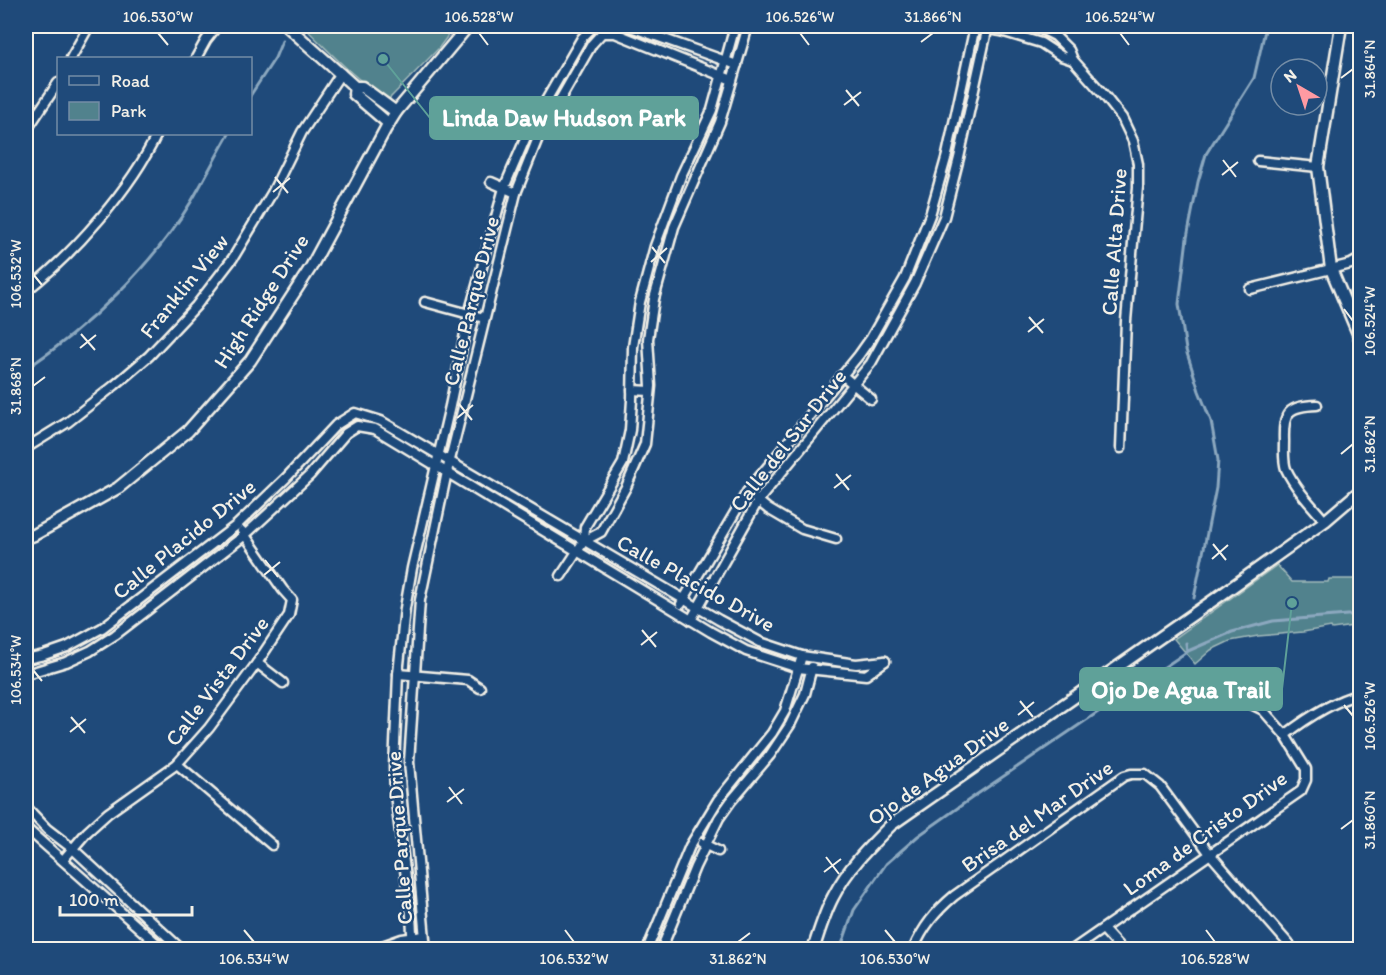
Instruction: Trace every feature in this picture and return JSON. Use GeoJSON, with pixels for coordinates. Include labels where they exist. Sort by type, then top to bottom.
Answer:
{"type":"FeatureCollection","features":[{"type":"Feature","properties":{"kind":"street"},"geometry":{"type":"LineString","coordinates":[[72,57],[89,26]]}},
{"type":"Feature","properties":{"kind":"street"},"geometry":{"type":"LineString","coordinates":[[197,57],[217,26]]}},
{"type":"Feature","properties":{"kind":"street"},"geometry":{"type":"LineString","coordinates":[[287,26],[355,87],[362,87],[396,112]]}},
{"type":"Feature","properties":{"kind":"street","name":"High Ridge Drive"},"geometry":{"type":"LineString","coordinates":[[26,538],[118,488],[188,431],[250,361],[311,267],[396,112],[468,26]]}},
{"type":"Feature","properties":{"kind":"street"},"geometry":{"type":"LineString","coordinates":[[628,26],[737,65]]}},
{"type":"Feature","properties":{"kind":"street"},"geometry":{"type":"LineString","coordinates":[[561,576],[584,541],[585,527],[623,463],[630,430],[633,347],[640,302],[655,246],[681,176],[712,110],[735,26]]}},
{"type":"Feature","properties":{"kind":"street"},"geometry":{"type":"LineString","coordinates":[[584,541],[600,532],[626,487],[645,444],[650,391],[648,339],[654,299],[674,227],[720,122],[748,26]]}},
{"type":"Feature","properties":{"kind":"street","name":"Calle Alta Drive"},"geometry":{"type":"LineString","coordinates":[[975,26],[1021,36],[1041,43],[1061,56],[1073,60]]}},
{"type":"Feature","properties":{"kind":"street","name":"Calle del Sur Drive"},"geometry":{"type":"LineString","coordinates":[[677,611],[747,492],[871,338],[905,278],[930,215],[947,155],[975,26]]}},
{"type":"Feature","properties":{"kind":"street","name":"Calle Alta Drive"},"geometry":{"type":"LineString","coordinates":[[1035,26],[1055,36],[1069,50],[1073,60],[1122,118],[1133,141],[1138,164],[1126,321],[1121,448]]}},
{"type":"Feature","properties":{"kind":"street"},"geometry":{"type":"LineString","coordinates":[[1341,26],[1318,167],[1331,269],[1360,338]]}},
{"type":"Feature","properties":{"kind":"street","name":"Calle del Sur Drive"},"geometry":{"type":"LineString","coordinates":[[691,620],[758,501],[871,363],[915,283],[944,217],[987,27]]}},
{"type":"Feature","properties":{"kind":"street"},"geometry":{"type":"LineString","coordinates":[[598,28],[732,80]]}},
{"type":"Feature","properties":{"kind":"street","name":"Calle Parque Drive"},"geometry":{"type":"LineString","coordinates":[[413,950],[394,767],[398,674],[412,568],[469,314],[504,188],[529,130],[582,38],[598,28]]}},
{"type":"Feature","properties":{"kind":"street","name":"Calle Parque Drive"},"geometry":{"type":"LineString","coordinates":[[426,949],[409,762],[420,600],[449,463],[516,193],[538,138],[592,44],[598,28]]}},
{"type":"Feature","properties":{"kind":"street"},"geometry":{"type":"LineString","coordinates":[[1048,47],[1055,36]]}},
{"type":"Feature","properties":{"kind":"street","name":"Franklin View"},"geometry":{"type":"LineString","coordinates":[[26,447],[68,422],[150,356],[196,306],[233,258],[272,193],[302,132],[341,74]]}},
{"type":"Feature","properties":{"kind":"street"},"geometry":{"type":"LineString","coordinates":[[26,131],[57,84]]}},
{"type":"Feature","properties":{"kind":"street"},"geometry":{"type":"LineString","coordinates":[[355,87],[354,94],[389,124]]}},
{"type":"Feature","properties":{"kind":"street"},"geometry":{"type":"LineString","coordinates":[[26,291],[49,273],[125,187],[156,135]]}},
{"type":"Feature","properties":{"kind":"street"},"geometry":{"type":"LineString","coordinates":[[947,155],[958,158]]}},
{"type":"Feature","properties":{"kind":"street"},"geometry":{"type":"LineString","coordinates":[[1258,161],[1318,167]]}},
{"type":"Feature","properties":{"kind":"street"},"geometry":{"type":"LineString","coordinates":[[491,182],[516,193]]}},
{"type":"Feature","properties":{"kind":"street"},"geometry":{"type":"LineString","coordinates":[[664,222],[674,227]]}},
{"type":"Feature","properties":{"kind":"street"},"geometry":{"type":"LineString","coordinates":[[1250,289],[1351,264],[1360,259]]}},
{"type":"Feature","properties":{"kind":"street"},"geometry":{"type":"LineString","coordinates":[[905,278],[915,283]]}},
{"type":"Feature","properties":{"kind":"street"},"geometry":{"type":"LineString","coordinates":[[425,302],[484,318]]}},
{"type":"Feature","properties":{"kind":"street"},"geometry":{"type":"LineString","coordinates":[[842,375],[871,399]]}},
{"type":"Feature","properties":{"kind":"street"},"geometry":{"type":"LineString","coordinates":[[632,390],[650,391]]}},
{"type":"Feature","properties":{"kind":"street"},"geometry":{"type":"LineString","coordinates":[[1317,405],[1300,405],[1290,411],[1286,417],[1283,429],[1285,466],[1294,482],[1325,521]]}},
{"type":"Feature","properties":{"kind":"street"},"geometry":{"type":"LineString","coordinates":[[450,406],[462,410]]}},
{"type":"Feature","properties":{"kind":"street"},"geometry":{"type":"LineString","coordinates":[[355,413],[357,426]]}},
{"type":"Feature","properties":{"kind":"street","name":"Calle Placido Drive"},"geometry":{"type":"LineString","coordinates":[[26,659],[67,647],[90,635],[139,600],[237,525],[336,425],[355,413],[381,421],[699,609],[760,642],[815,658],[856,664],[885,661],[866,675],[798,668],[746,651],[375,429],[357,426],[346,433],[310,475],[245,535],[115,635],[90,651],[66,662],[26,674]]}},
{"type":"Feature","properties":{"kind":"street","name":"Ojo de Agua Drive"},"geometry":{"type":"LineString","coordinates":[[813,950],[832,898],[866,850],[891,825],[1325,521],[1360,491]]}},
{"type":"Feature","properties":{"kind":"street"},"geometry":{"type":"LineString","coordinates":[[747,492],[768,509],[802,530],[836,539]]}},
{"type":"Feature","properties":{"kind":"street"},"geometry":{"type":"LineString","coordinates":[[501,505],[506,495]]}},
{"type":"Feature","properties":{"kind":"street","name":"Calle Vista Drive"},"geometry":{"type":"LineString","coordinates":[[63,860],[108,813],[177,764],[208,728],[257,663],[289,615],[292,600],[237,525]]}},
{"type":"Feature","properties":{"kind":"street"},"geometry":{"type":"LineString","coordinates":[[412,568],[426,572]]}},
{"type":"Feature","properties":{"kind":"street"},"geometry":{"type":"LineString","coordinates":[[139,600],[146,610]]}},
{"type":"Feature","properties":{"kind":"street"},"geometry":{"type":"LineString","coordinates":[[44,655],[46,669]]}},
{"type":"Feature","properties":{"kind":"street"},"geometry":{"type":"LineString","coordinates":[[647,950],[694,839],[718,800],[772,733],[785,711],[802,656]]}},
{"type":"Feature","properties":{"kind":"street"},"geometry":{"type":"LineString","coordinates":[[661,950],[695,867],[719,818],[770,755],[790,725],[805,694],[815,658]]}},
{"type":"Feature","properties":{"kind":"street"},"geometry":{"type":"LineString","coordinates":[[257,663],[283,683]]}},
{"type":"Feature","properties":{"kind":"street"},"geometry":{"type":"LineString","coordinates":[[398,674],[468,680],[480,687]]}},
{"type":"Feature","properties":{"kind":"street"},"geometry":{"type":"LineString","coordinates":[[1285,735],[1304,720],[1360,694]]}},
{"type":"Feature","properties":{"kind":"street","name":"Loma de Cristo Drive"},"geometry":{"type":"LineString","coordinates":[[1072,950],[1301,791],[1306,780],[1306,769],[1285,735],[1263,710],[1251,704]]}},
{"type":"Feature","properties":{"kind":"street"},"geometry":{"type":"LineString","coordinates":[[177,764],[272,845]]}},
{"type":"Feature","properties":{"kind":"street"},"geometry":{"type":"LineString","coordinates":[[747,766],[754,773]]}},
{"type":"Feature","properties":{"kind":"street","name":"Brisa del Mar Drive"},"geometry":{"type":"LineString","coordinates":[[913,950],[933,916],[954,896],[1124,776],[1139,773],[1154,780],[1210,854],[1294,950]]}},
{"type":"Feature","properties":{"kind":"street"},"geometry":{"type":"LineString","coordinates":[[26,807],[47,829],[73,849],[182,950]]}},
{"type":"Feature","properties":{"kind":"street"},"geometry":{"type":"LineString","coordinates":[[398,813],[413,811]]}},
{"type":"Feature","properties":{"kind":"street"},"geometry":{"type":"LineString","coordinates":[[26,828],[164,950]]}},
{"type":"Feature","properties":{"kind":"street"},"geometry":{"type":"LineString","coordinates":[[694,839],[718,851]]}},
{"type":"Feature","properties":{"kind":"street"},"geometry":{"type":"LineString","coordinates":[[130,919],[138,910]]}},
{"type":"Feature","properties":{"kind":"street"},"geometry":{"type":"LineString","coordinates":[[1103,929],[1122,950]]}},
{"type":"Feature","properties":{"kind":"street"},"geometry":{"type":"LineString","coordinates":[[371,950],[412,937],[424,936]]}},
{"type":"Feature","properties":{"kind":"street"},"geometry":{"type":"LineString","coordinates":[[420,950],[426,949]]}},
{"type":"Feature","properties":{"kind":"green space"},"geometry":{"type":"Polygon","coordinates":[[[303,26],[455,26],[438,49],[388,100],[354,75],[303,26]]]}},
{"type":"Feature","properties":{"kind":"green space"},"geometry":{"type":"Polygon","coordinates":[[[1277,565],[1292,582],[1360,579],[1360,625],[1230,641],[1211,650],[1195,664],[1174,639],[1277,565]]]}},
{"type":"Feature","properties":{"kind":"waterway"},"geometry":{"type":"LineString","coordinates":[[1194,598],[1216,488],[1218,460],[1211,421],[1186,350],[1179,304],[1187,238],[1206,154],[1254,78],[1266,26]]}},
{"type":"Feature","properties":{"kind":"waterway"},"geometry":{"type":"LineString","coordinates":[[252,93],[275,58],[282,41]]}},
{"type":"Feature","properties":{"kind":"waterway"},"geometry":{"type":"LineString","coordinates":[[26,369],[72,335],[138,272],[191,202],[228,135]]}},
{"type":"Feature","properties":{"kind":"waterway"},"geometry":{"type":"LineString","coordinates":[[840,950],[854,910],[886,864],[918,836],[1188,651],[1232,632],[1273,621],[1360,614]]}},
{"type":"Feature","properties":{"kind":"waterway"},"geometry":{"type":"LineString","coordinates":[[1186,643],[1187,652]]}},
{"type":"Feature","properties":{"kind":"place","name":"Linda Daw Hudson Park"},"geometry":{"type":"Point","coordinates":[383,59]}},
{"type":"Feature","properties":{"kind":"place","name":"Ojo De Agua Trail"},"geometry":{"type":"Point","coordinates":[1292,603]}}]}
